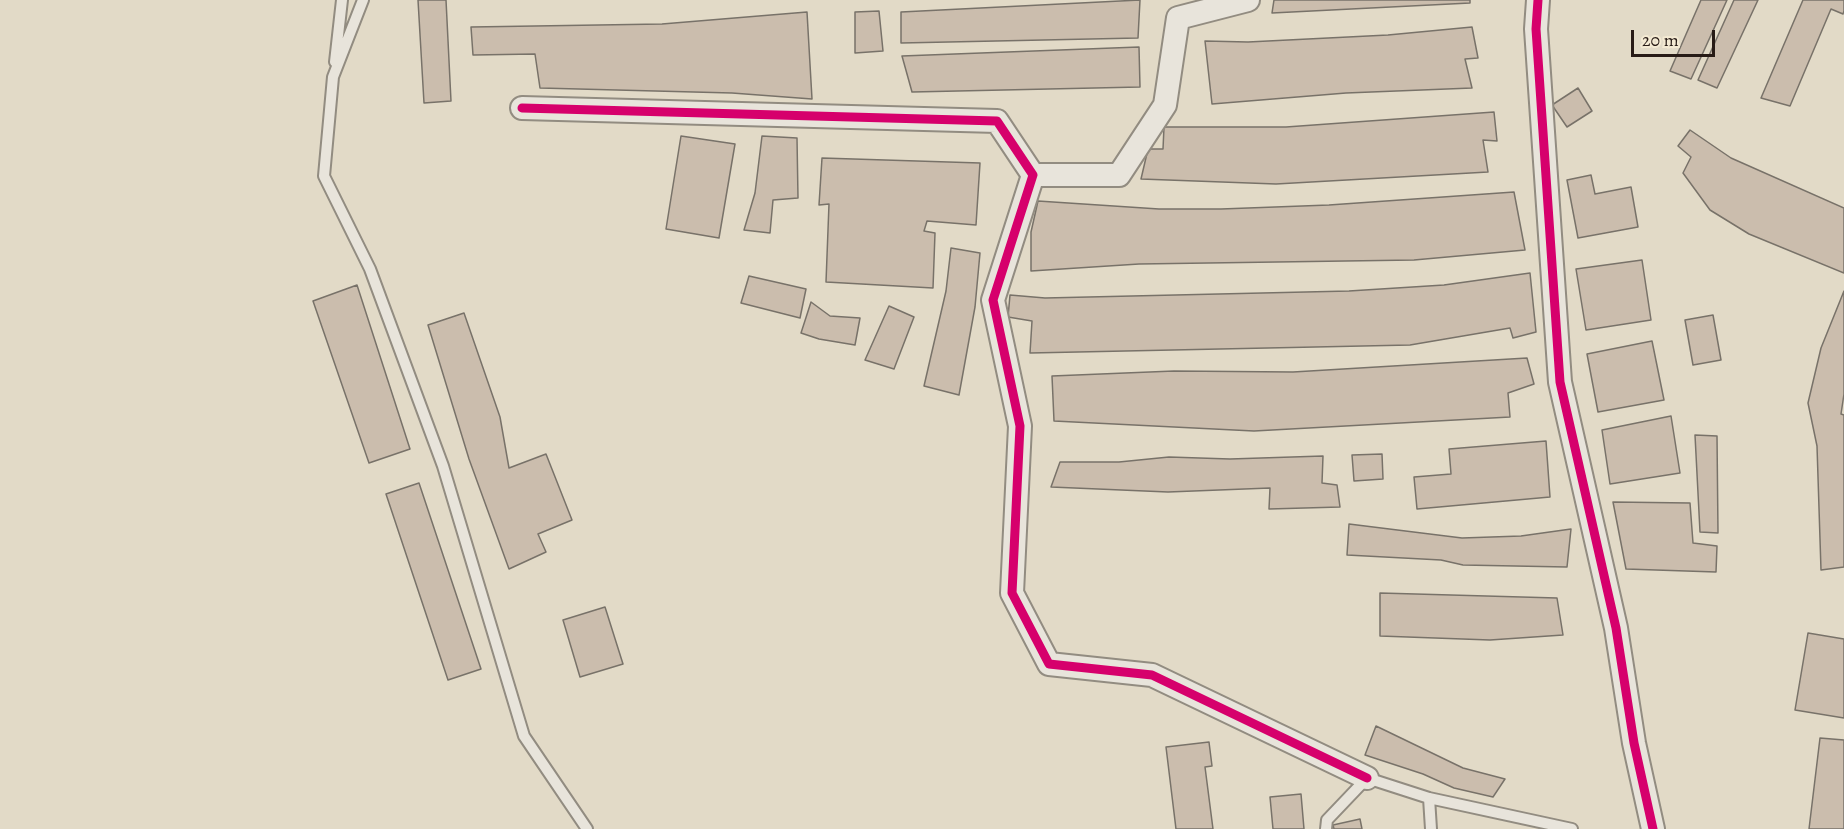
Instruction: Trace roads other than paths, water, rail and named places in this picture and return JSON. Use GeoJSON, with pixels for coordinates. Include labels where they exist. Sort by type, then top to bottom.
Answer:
{"type":"FeatureCollection","features":[{"type":"Feature","properties":{"kind":"street"},"geometry":{"type":"LineString","coordinates":[[1033,175],[1119,175],[1164,105],[1178,18],[1248,0]]}},
{"type":"Feature","properties":{"kind":"street"},"geometry":{"type":"LineString","coordinates":[[1538,0],[1536,29],[1560,382],[1616,628],[1634,743],[1653,829]]}},
{"type":"Feature","properties":{"kind":"street"},"geometry":{"type":"LineString","coordinates":[[522,108],[998,120],[1033,175]]}},
{"type":"Feature","properties":{"kind":"street"},"geometry":{"type":"LineString","coordinates":[[1033,175],[993,300],[1020,426],[1012,593],[1049,664],[1152,675],[1367,778]]}},
{"type":"Feature","properties":{"kind":"lane"},"geometry":{"type":"LineString","coordinates":[[342,0],[324,176],[370,269],[443,466],[524,736],[587,829]]}},
{"type":"Feature","properties":{"kind":"lane"},"geometry":{"type":"LineString","coordinates":[[333,77],[363,0]]}},
{"type":"Feature","properties":{"kind":"lane"},"geometry":{"type":"LineString","coordinates":[[1326,829],[1327,820],[1367,778],[1517,824],[1572,829]]}},
{"type":"Feature","properties":{"kind":"lane"},"geometry":{"type":"LineString","coordinates":[[1429,798],[1431,829]]}}]}
